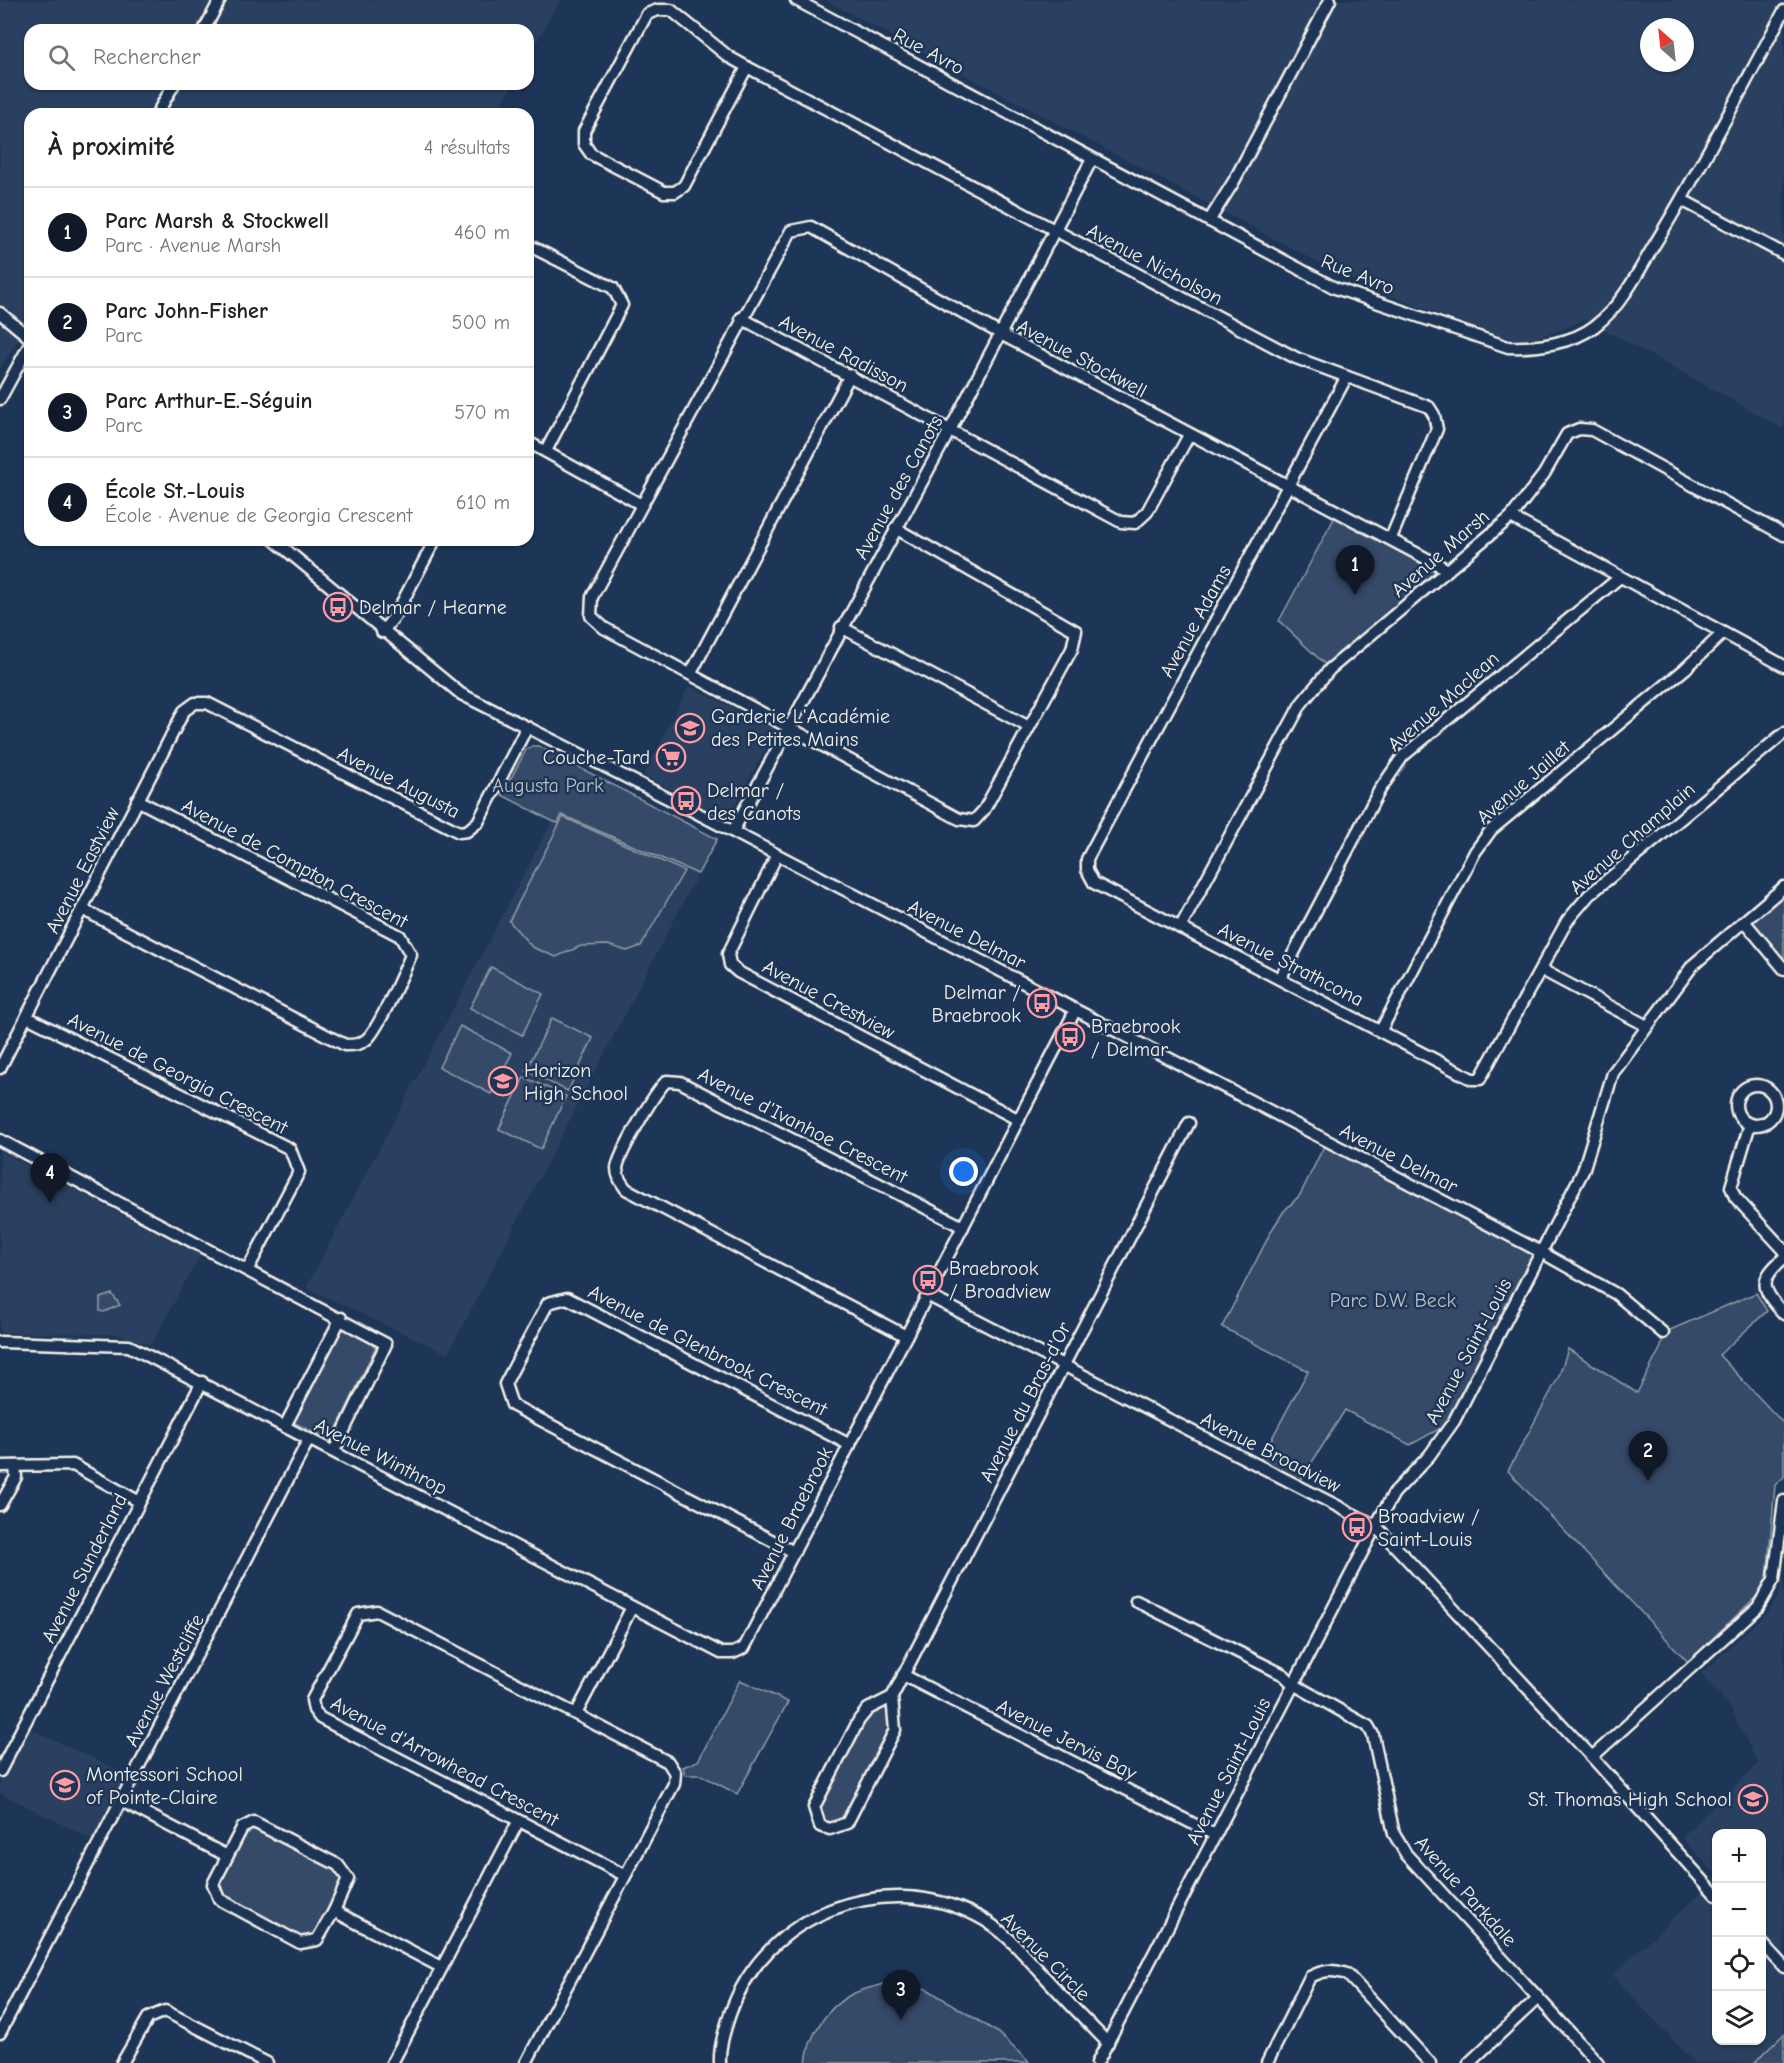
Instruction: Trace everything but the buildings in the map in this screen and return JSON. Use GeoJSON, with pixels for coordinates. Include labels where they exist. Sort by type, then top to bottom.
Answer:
{"type":"FeatureCollection","features":[{"type":"Feature","properties":{"kind":"street"},"geometry":{"type":"LineString","coordinates":[[207,24],[220,0]]}},
{"type":"Feature","properties":{"kind":"street","name":"Rue Avro"},"geometry":{"type":"LineString","coordinates":[[796,0],[1335,288],[1508,347],[1535,348],[1593,327],[1618,306],[1682,200],[1784,11]]}},
{"type":"Feature","properties":{"kind":"street"},"geometry":{"type":"LineString","coordinates":[[1209,220],[1234,181],[1330,0]]}},
{"type":"Feature","properties":{"kind":"street","name":"Avenue Nicholson"},"geometry":{"type":"LineString","coordinates":[[747,67],[684,186],[675,192],[664,192],[591,154],[584,144],[584,131],[647,14],[658,10],[671,10],[729,57],[1296,358],[1429,407],[1434,415],[1437,429],[1391,538]]}},
{"type":"Feature","properties":{"kind":"street"},"geometry":{"type":"LineString","coordinates":[[160,108],[171,90]]}},
{"type":"Feature","properties":{"kind":"street","name":"Avenue des Canots"},"geometry":{"type":"LineString","coordinates":[[733,831],[841,627],[950,430],[1092,159]]}},
{"type":"Feature","properties":{"kind":"street"},"geometry":{"type":"LineString","coordinates":[[1682,200],[1784,254]]}},
{"type":"Feature","properties":{"kind":"street","name":"Avenue Stockwell"},"geometry":{"type":"LineString","coordinates":[[741,318],[790,231],[811,226],[999,333],[1448,570]]}},
{"type":"Feature","properties":{"kind":"street"},"geometry":{"type":"LineString","coordinates":[[534,248],[613,288],[622,305],[546,451]]}},
{"type":"Feature","properties":{"kind":"street"},"geometry":{"type":"LineString","coordinates":[[0,313],[24,333]]}},
{"type":"Feature","properties":{"kind":"street"},"geometry":{"type":"LineString","coordinates":[[741,318],[592,597],[591,616],[604,628],[959,819],[974,821],[984,810],[1072,649],[1076,631],[896,528]]}},
{"type":"Feature","properties":{"kind":"street","name":"Avenue Radisson"},"geometry":{"type":"LineString","coordinates":[[741,318],[1121,522],[1136,523],[1147,512],[1189,435]]}},
{"type":"Feature","properties":{"kind":"street"},"geometry":{"type":"LineString","coordinates":[[0,399],[24,355]]}},
{"type":"Feature","properties":{"kind":"street"},"geometry":{"type":"LineString","coordinates":[[691,673],[850,375]]}},
{"type":"Feature","properties":{"kind":"street","name":"Avenue Adams"},"geometry":{"type":"LineString","coordinates":[[1094,883],[1087,870],[1087,859],[1346,378]]}},
{"type":"Feature","properties":{"kind":"street","name":"Avenue Marsh"},"geometry":{"type":"LineString","coordinates":[[1180,928],[1301,704],[1330,669],[1511,517],[1544,474],[1567,434],[1579,429],[1592,430],[1784,535]]}},
{"type":"Feature","properties":{"kind":"street"},"geometry":{"type":"LineString","coordinates":[[534,445],[640,504]]}},
{"type":"Feature","properties":{"kind":"street"},"geometry":{"type":"LineString","coordinates":[[1511,517],[1619,578],[1784,666]]}},
{"type":"Feature","properties":{"kind":"street","name":"Avenue Delmar"},"geometry":{"type":"LineString","coordinates":[[280,546],[382,632],[461,694],[733,831],[1541,1252],[1616,1294],[1663,1333]]}},
{"type":"Feature","properties":{"kind":"street"},"geometry":{"type":"LineString","coordinates":[[382,632],[394,616],[432,546]]}},
{"type":"Feature","properties":{"kind":"street","name":"Avenue Maclean"},"geometry":{"type":"LineString","coordinates":[[1280,979],[1378,791],[1403,756],[1619,578]]}},
{"type":"Feature","properties":{"kind":"street"},"geometry":{"type":"LineString","coordinates":[[841,627],[1029,728]]}},
{"type":"Feature","properties":{"kind":"street","name":"Avenue Jaillet"},"geometry":{"type":"LineString","coordinates":[[1381,1030],[1475,852],[1491,830],[1685,669],[1722,634]]}},
{"type":"Feature","properties":{"kind":"street","name":"Avenue Eastview"},"geometry":{"type":"LineString","coordinates":[[0,1068],[184,711],[195,703],[207,703]]}},
{"type":"Feature","properties":{"kind":"street","name":"Avenue Augusta"},"geometry":{"type":"LineString","coordinates":[[207,703],[459,832],[467,831],[478,822],[527,727]]}},
{"type":"Feature","properties":{"kind":"street","name":"Avenue Champlain"},"geometry":{"type":"LineString","coordinates":[[1472,1079],[1480,1079],[1485,1072],[1568,921],[1589,896],[1784,733]]}},
{"type":"Feature","properties":{"kind":"street","name":"Avenue de Compton Crescent"},"geometry":{"type":"LineString","coordinates":[[82,909],[345,1045],[357,1045],[368,1038],[394,991],[411,955],[400,936],[137,800]]}},
{"type":"Feature","properties":{"kind":"street","name":"Avenue Crestview"},"geometry":{"type":"LineString","coordinates":[[777,855],[728,954],[730,965],[738,972],[1019,1120]]}},
{"type":"Feature","properties":{"kind":"street","name":"Avenue Strathcona"},"geometry":{"type":"LineString","coordinates":[[1094,883],[1472,1079]]}},
{"type":"Feature","properties":{"kind":"street","name":"Avenue Saint-Louis"},"geometry":{"type":"LineString","coordinates":[[1097,2063],[1394,1493],[1429,1456],[1454,1421],[1583,1171],[1613,1073],[1693,964],[1784,887]]}},
{"type":"Feature","properties":{"kind":"street"},"geometry":{"type":"LineString","coordinates":[[1744,921],[1784,969]]}},
{"type":"Feature","properties":{"kind":"street"},"geometry":{"type":"LineString","coordinates":[[1542,970],[1647,1026]]}},
{"type":"Feature","properties":{"kind":"street","name":"Avenue Braebrook"},"geometry":{"type":"LineString","coordinates":[[733,1653],[744,1647],[1076,1011]]}},
{"type":"Feature","properties":{"kind":"street","name":"Avenue de Georgia Crescent"},"geometry":{"type":"LineString","coordinates":[[27,1017],[290,1149],[299,1172],[248,1269]]}},
{"type":"Feature","properties":{"kind":"street","name":"Avenue d'Ivanhoe Crescent"},"geometry":{"type":"LineString","coordinates":[[906,1336],[626,1189],[618,1179],[617,1166],[637,1127],[658,1087],[667,1081],[680,1082],[963,1227]]}},
{"type":"Feature","properties":{"kind":"street","name":"Avenue du Bras-d'Or"},"geometry":{"type":"LineString","coordinates":[[892,1697],[1189,1123]]}},
{"type":"Feature","properties":{"kind":"street"},"geometry":{"type":"LineString","coordinates":[[1750,1124],[1731,1187],[1735,1197],[1784,1250]]}},
{"type":"Feature","properties":{"kind":"street"},"geometry":{"type":"LineString","coordinates":[[0,1140],[341,1318],[386,1344],[334,1451]]}},
{"type":"Feature","properties":{"kind":"street"},"geometry":{"type":"LineString","coordinates":[[1784,1258],[1766,1279],[1766,1294],[1784,1314]]}},
{"type":"Feature","properties":{"kind":"street","name":"Avenue Broadview"},"geometry":{"type":"LineString","coordinates":[[927,1295],[1376,1526],[1592,1757],[1712,1891]]}},
{"type":"Feature","properties":{"kind":"street","name":"Avenue de Glenbrook Crescent"},"geometry":{"type":"LineString","coordinates":[[794,1552],[512,1405],[506,1384],[526,1344],[548,1303],[567,1298],[850,1444]]}},
{"type":"Feature","properties":{"kind":"street"},"geometry":{"type":"LineString","coordinates":[[285,1426],[341,1318]]}},
{"type":"Feature","properties":{"kind":"street","name":"Avenue Winthrop"},"geometry":{"type":"LineString","coordinates":[[0,1342],[123,1345],[147,1354],[721,1653],[733,1653]]}},
{"type":"Feature","properties":{"kind":"street","name":"Avenue Sunderland"},"geometry":{"type":"LineString","coordinates":[[0,1771],[138,1500],[202,1382]]}},
{"type":"Feature","properties":{"kind":"street","name":"Avenue Westcliffe"},"geometry":{"type":"LineString","coordinates":[[0,2032],[309,1439]]}},
{"type":"Feature","properties":{"kind":"street"},"geometry":{"type":"LineString","coordinates":[[0,1466],[73,1465],[138,1500]]}},
{"type":"Feature","properties":{"kind":"street"},"geometry":{"type":"LineString","coordinates":[[0,1505],[16,1477],[15,1466]]}},
{"type":"Feature","properties":{"kind":"street"},"geometry":{"type":"LineString","coordinates":[[1592,1757],[1758,1607],[1774,1580],[1784,1501]]}},
{"type":"Feature","properties":{"kind":"street","name":"Avenue Parkdale"},"geometry":{"type":"LineString","coordinates":[[1136,1601],[1284,1675],[1293,1684],[1368,1726],[1373,1735],[1394,1834],[1406,1854],[1598,2063]]}},
{"type":"Feature","properties":{"kind":"street"},"geometry":{"type":"LineString","coordinates":[[576,1714],[632,1607]]}},
{"type":"Feature","properties":{"kind":"street","name":"Avenue d'Arrowhead Crescent"},"geometry":{"type":"LineString","coordinates":[[377,1611],[576,1714],[668,1762],[675,1773],[674,1784],[624,1875],[320,1718],[314,1710],[312,1700],[358,1614],[377,1611]]}},
{"type":"Feature","properties":{"kind":"street","name":"Avenue Jervis Bay"},"geometry":{"type":"LineString","coordinates":[[903,1675],[1215,1835]]}},
{"type":"Feature","properties":{"kind":"street"},"geometry":{"type":"LineString","coordinates":[[892,1697],[895,1730],[847,1823],[830,1830],[820,1826],[814,1807],[859,1720],[868,1709],[892,1697]]}},
{"type":"Feature","properties":{"kind":"street"},"geometry":{"type":"LineString","coordinates":[[122,1801],[227,1856]]}},
{"type":"Feature","properties":{"kind":"street"},"geometry":{"type":"LineString","coordinates":[[254,1822],[338,1865],[348,1879],[334,1911],[317,1940],[300,1943],[219,1899],[213,1884],[227,1856],[242,1828],[254,1822]]}},
{"type":"Feature","properties":{"kind":"street"},"geometry":{"type":"LineString","coordinates":[[392,2063],[518,1822]]}},
{"type":"Feature","properties":{"kind":"street"},"geometry":{"type":"LineString","coordinates":[[526,2063],[624,1875]]}},
{"type":"Feature","properties":{"kind":"street","name":"Avenue Circle"},"geometry":{"type":"LineString","coordinates":[[720,2063],[726,2025],[735,2000],[747,1976],[772,1946],[801,1923],[836,1906],[872,1897],[921,1897],[977,1916],[1010,1940],[1108,2043]]}},
{"type":"Feature","properties":{"kind":"street"},"geometry":{"type":"LineString","coordinates":[[334,1911],[441,1967]]}},
{"type":"Feature","properties":{"kind":"street"},"geometry":{"type":"LineString","coordinates":[[1766,1948],[1784,1968]]}},
{"type":"Feature","properties":{"kind":"street"},"geometry":{"type":"LineString","coordinates":[[1268,2062],[1310,1977],[1323,1971],[1334,1970],[1347,1974],[1430,2063]]}},
{"type":"Feature","properties":{"kind":"street"},"geometry":{"type":"LineString","coordinates":[[1469,2063],[1538,1998]]}},
{"type":"Feature","properties":{"kind":"street"},"geometry":{"type":"LineString","coordinates":[[122,2063],[148,2018],[165,2011],[267,2063]]}},
{"type":"Feature","properties":{"kind":"shaded area"},"geometry":{"type":"Polygon","coordinates":[[[0,0],[560,0],[534,47],[534,24],[24,24],[24,90],[510,90],[499,108],[24,108],[24,330],[0,368],[0,0]]]}},
{"type":"Feature","properties":{"kind":"shaded area"},"geometry":{"type":"Polygon","coordinates":[[[825,0],[1784,0],[1784,429],[1585,319],[1559,331],[1525,341],[1497,335],[1406,302],[1342,275],[825,0]]]}},
{"type":"Feature","properties":{"kind":"shaded area"},"geometry":{"type":"Polygon","coordinates":[[[689,686],[776,729],[727,820],[644,775],[689,686]]]}},
{"type":"Feature","properties":{"kind":"shaded area","name":"Horizon High School"},"geometry":{"type":"Polygon","coordinates":[[[562,815],[698,874],[448,1354],[306,1288],[552,821],[558,823],[562,815]]]}},
{"type":"Feature","properties":{"kind":"shaded area"},"geometry":{"type":"Polygon","coordinates":[[[0,1151],[200,1255],[151,1345],[116,1334],[0,1333],[0,1151]]]}},
{"type":"Feature","properties":{"kind":"shaded area","name":"St. Thomas High School"},"geometry":{"type":"Polygon","coordinates":[[[1784,1568],[1784,2034],[1754,2063],[1695,2063],[1612,1975],[1698,1896],[1712,1880],[1712,2045],[1766,2045],[1766,1829],[1712,1829],[1712,1871],[1682,1837],[1758,1764],[1729,1705],[1701,1674],[1769,1611],[1780,1592],[1784,1568]]]}},
{"type":"Feature","properties":{"kind":"shaded area","name":"Montessori School of Pointe-Claire"},"geometry":{"type":"Polygon","coordinates":[[[23,1726],[134,1777],[99,1843],[0,1793],[0,1771],[23,1726]]]}},
{"type":"Feature","properties":{"kind":"green space"},"geometry":{"type":"Polygon","coordinates":[[[1338,511],[1448,570],[1330,669],[1279,621],[1338,511]]]}},
{"type":"Feature","properties":{"kind":"green space","name":"Augusta Park"},"geometry":{"type":"Polygon","coordinates":[[[532,746],[538,746],[717,839],[698,874],[562,815],[558,823],[552,821],[502,795],[526,750],[532,746]]]}},
{"type":"Feature","properties":{"kind":"green space"},"geometry":{"type":"Polygon","coordinates":[[[563,817],[684,871],[641,946],[627,951],[608,945],[581,946],[556,957],[532,947],[509,921],[563,817]]]}},
{"type":"Feature","properties":{"kind":"green space"},"geometry":{"type":"Polygon","coordinates":[[[1784,888],[1784,969],[1744,921],[1784,888]]]}},
{"type":"Feature","properties":{"kind":"green space"},"geometry":{"type":"Polygon","coordinates":[[[491,967],[543,994],[522,1035],[470,1008],[491,967]]]}},
{"type":"Feature","properties":{"kind":"green space"},"geometry":{"type":"Polygon","coordinates":[[[552,1018],[593,1038],[568,1091],[526,1071],[552,1018]]]}},
{"type":"Feature","properties":{"kind":"green space"},"geometry":{"type":"Polygon","coordinates":[[[460,1026],[512,1053],[491,1094],[439,1067],[460,1026]]]}},
{"type":"Feature","properties":{"kind":"green space"},"geometry":{"type":"Polygon","coordinates":[[[524,1077],[566,1096],[541,1149],[499,1129],[524,1077]]]}},
{"type":"Feature","properties":{"kind":"green space","name":"Parc D.W. Beck"},"geometry":{"type":"Polygon","coordinates":[[[1326,1142],[1541,1252],[1454,1421],[1410,1445],[1345,1410],[1297,1486],[1257,1466],[1308,1371],[1222,1327],[1273,1228],[1284,1211],[1300,1195],[1326,1142]]]}},
{"type":"Feature","properties":{"kind":"green space"},"geometry":{"type":"Polygon","coordinates":[[[1756,1293],[1767,1311],[1719,1355],[1784,1424],[1784,1477],[1775,1485],[1767,1578],[1761,1592],[1688,1662],[1508,1471],[1559,1376],[1568,1349],[1637,1393],[1661,1347],[1663,1333],[1756,1293]]]}},
{"type":"Feature","properties":{"kind":"green space"},"geometry":{"type":"Polygon","coordinates":[[[112,1294],[120,1305],[104,1312],[100,1311],[100,1298],[112,1294]]]}},
{"type":"Feature","properties":{"kind":"green space"},"geometry":{"type":"Polygon","coordinates":[[[340,1327],[376,1346],[331,1441],[291,1421],[340,1327]]]}},
{"type":"Feature","properties":{"kind":"green space"},"geometry":{"type":"Polygon","coordinates":[[[740,1680],[788,1702],[737,1794],[701,1775],[685,1775],[683,1767],[698,1761],[740,1680]]]}},
{"type":"Feature","properties":{"kind":"green space"},"geometry":{"type":"Polygon","coordinates":[[[892,1697],[895,1720],[847,1823],[830,1829],[815,1817],[859,1720],[892,1697]]]}},
{"type":"Feature","properties":{"kind":"green space"},"geometry":{"type":"Polygon","coordinates":[[[254,1822],[338,1865],[348,1879],[309,1944],[215,1892],[242,1828],[254,1822]]]}},
{"type":"Feature","properties":{"kind":"green space"},"geometry":{"type":"Polygon","coordinates":[[[892,1982],[927,1989],[997,2032],[1030,2063],[806,2063],[811,2043],[820,2023],[835,2006],[852,1994],[892,1982]]]}},
{"type":"Feature","properties":{"kind":"green space"},"geometry":{"type":"Polygon","coordinates":[[[1784,2034],[1784,2063],[1754,2063],[1784,2034]]]}},
{"type":"Feature","properties":{"kind":"place","name":"Parc Marsh & Stockwell"},"geometry":{"type":"Point","coordinates":[1355,595]}},
{"type":"Feature","properties":{"kind":"place","name":"Delmar / Hearne"},"geometry":{"type":"Point","coordinates":[338,607]}},
{"type":"Feature","properties":{"kind":"place","name":"Garderie L'Académie des Petites Mains"},"geometry":{"type":"Point","coordinates":[690,728]}},
{"type":"Feature","properties":{"kind":"place","name":"Couche-Tard"},"geometry":{"type":"Point","coordinates":[671,757]}},
{"type":"Feature","properties":{"kind":"place","name":"Delmar / des Canots"},"geometry":{"type":"Point","coordinates":[686,801]}},
{"type":"Feature","properties":{"kind":"place","name":"Delmar / Braebrook"},"geometry":{"type":"Point","coordinates":[1042,1003]}},
{"type":"Feature","properties":{"kind":"place","name":"Braebrook / Delmar"},"geometry":{"type":"Point","coordinates":[1070,1037]}},
{"type":"Feature","properties":{"kind":"place","name":"Horizon High School"},"geometry":{"type":"Point","coordinates":[503,1081]}},
{"type":"Feature","properties":{"kind":"place","name":"École St.-Louis"},"geometry":{"type":"Point","coordinates":[50,1203]}},
{"type":"Feature","properties":{"kind":"place","name":"Braebrook / Broadview"},"geometry":{"type":"Point","coordinates":[928,1280]}},
{"type":"Feature","properties":{"kind":"place","name":"Parc John-Fisher"},"geometry":{"type":"Point","coordinates":[1648,1481]}},
{"type":"Feature","properties":{"kind":"place","name":"Broadview / Saint-Louis"},"geometry":{"type":"Point","coordinates":[1357,1527]}},
{"type":"Feature","properties":{"kind":"place","name":"Montessori School of Pointe-Claire"},"geometry":{"type":"Point","coordinates":[65,1785]}},
{"type":"Feature","properties":{"kind":"place","name":"St. Thomas High School"},"geometry":{"type":"Point","coordinates":[1753,1799]}},
{"type":"Feature","properties":{"kind":"place","name":"Parc Arthur-E.-Séguin"},"geometry":{"type":"Point","coordinates":[901,2020]}}]}
